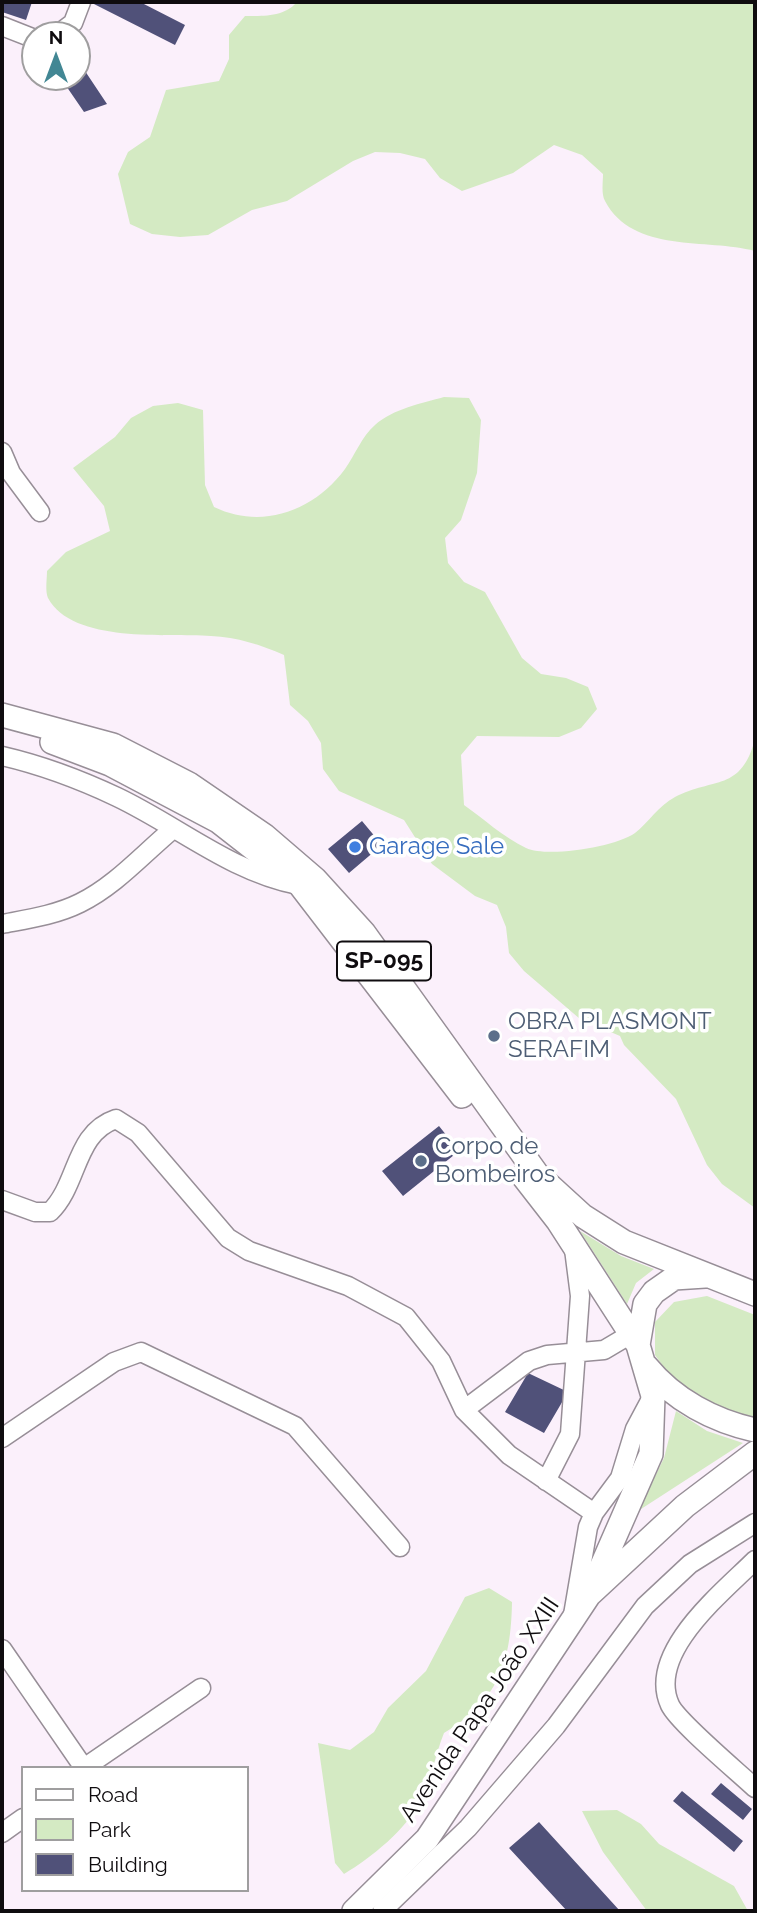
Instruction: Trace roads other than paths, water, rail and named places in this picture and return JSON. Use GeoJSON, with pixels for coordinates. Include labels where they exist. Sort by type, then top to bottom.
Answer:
{"type":"FeatureCollection","features":[{"type":"Feature","properties":{"kind":"main road","name":"SP-095"},"geometry":{"type":"LineString","coordinates":[[2,715],[113,746],[189,784],[265,836],[315,879],[364,933],[537,1174],[583,1216],[624,1242],[755,1294]]}},
{"type":"Feature","properties":{"kind":"main road","name":"SP-095"},"geometry":{"type":"LineString","coordinates":[[2,729],[34,736],[110,764],[218,821],[300,885],[558,1221],[662,1386],[715,1419],[755,1430]]}},
{"type":"Feature","properties":{"kind":"main road"},"geometry":{"type":"LineString","coordinates":[[637,1347],[645,1304],[654,1292],[674,1278],[710,1275]]}},
{"type":"Feature","properties":{"kind":"main road","name":"Avenida Papa João XXIII"},"geometry":{"type":"LineString","coordinates":[[354,1911],[427,1839],[459,1796],[589,1595],[650,1454],[653,1396],[637,1347]]}},
{"type":"Feature","properties":{"kind":"main road","name":"Avenida Papa João XXIII"},"geometry":{"type":"LineString","coordinates":[[589,1595],[685,1506],[755,1453]]}},
{"type":"Feature","properties":{"kind":"street"},"geometry":{"type":"LineString","coordinates":[[74,21],[81,2]]}},
{"type":"Feature","properties":{"kind":"street"},"geometry":{"type":"LineString","coordinates":[[2,26],[21,33]]}},
{"type":"Feature","properties":{"kind":"street"},"geometry":{"type":"LineString","coordinates":[[2,452],[12,473],[40,512]]}},
{"type":"Feature","properties":{"kind":"street"},"geometry":{"type":"LineString","coordinates":[[2,756],[31,762],[117,797],[268,879],[300,885]]}},
{"type":"Feature","properties":{"kind":"street"},"geometry":{"type":"LineString","coordinates":[[2,925],[55,913],[80,903],[103,889],[173,829]]}},
{"type":"Feature","properties":{"kind":"street"},"geometry":{"type":"LineString","coordinates":[[2,1200],[35,1212],[50,1212],[63,1197],[87,1139],[103,1124],[116,1119],[138,1133],[228,1238],[248,1251],[348,1286],[406,1317],[441,1361],[464,1410],[509,1455],[594,1513]]}},
{"type":"Feature","properties":{"kind":"street"},"geometry":{"type":"LineString","coordinates":[[546,1481],[570,1434],[579,1296],[574,1245]]}},
{"type":"Feature","properties":{"kind":"street"},"geometry":{"type":"LineString","coordinates":[[464,1410],[529,1362],[547,1355],[637,1347]]}},
{"type":"Feature","properties":{"kind":"street"},"geometry":{"type":"LineString","coordinates":[[2,1438],[114,1362],[141,1352],[295,1426],[400,1547]]}},
{"type":"Feature","properties":{"kind":"street"},"geometry":{"type":"LineString","coordinates":[[573,1618],[588,1527],[594,1513],[620,1478],[635,1429],[653,1396]]}},
{"type":"Feature","properties":{"kind":"street"},"geometry":{"type":"LineString","coordinates":[[382,1911],[468,1828],[556,1726],[645,1606],[690,1564],[755,1523]]}},
{"type":"Feature","properties":{"kind":"street"},"geometry":{"type":"LineString","coordinates":[[755,1560],[675,1645],[664,1676],[670,1706],[755,1788]]}},
{"type":"Feature","properties":{"kind":"street"},"geometry":{"type":"LineString","coordinates":[[2,1649],[83,1766]]}},
{"type":"Feature","properties":{"kind":"street"},"geometry":{"type":"LineString","coordinates":[[87,1766],[201,1688]]}},
{"type":"Feature","properties":{"kind":"street"},"geometry":{"type":"LineString","coordinates":[[2,1833],[21,1819]]}},
{"type":"Feature","properties":{"kind":"place","name":"Garage Sale"},"geometry":{"type":"Point","coordinates":[355,847]}},
{"type":"Feature","properties":{"kind":"place","name":"OBRA PLASMONT SERAFIM"},"geometry":{"type":"Point","coordinates":[494,1036]}},
{"type":"Feature","properties":{"kind":"place","name":"Corpo de Bombeiros"},"geometry":{"type":"Point","coordinates":[421,1161]}}]}
